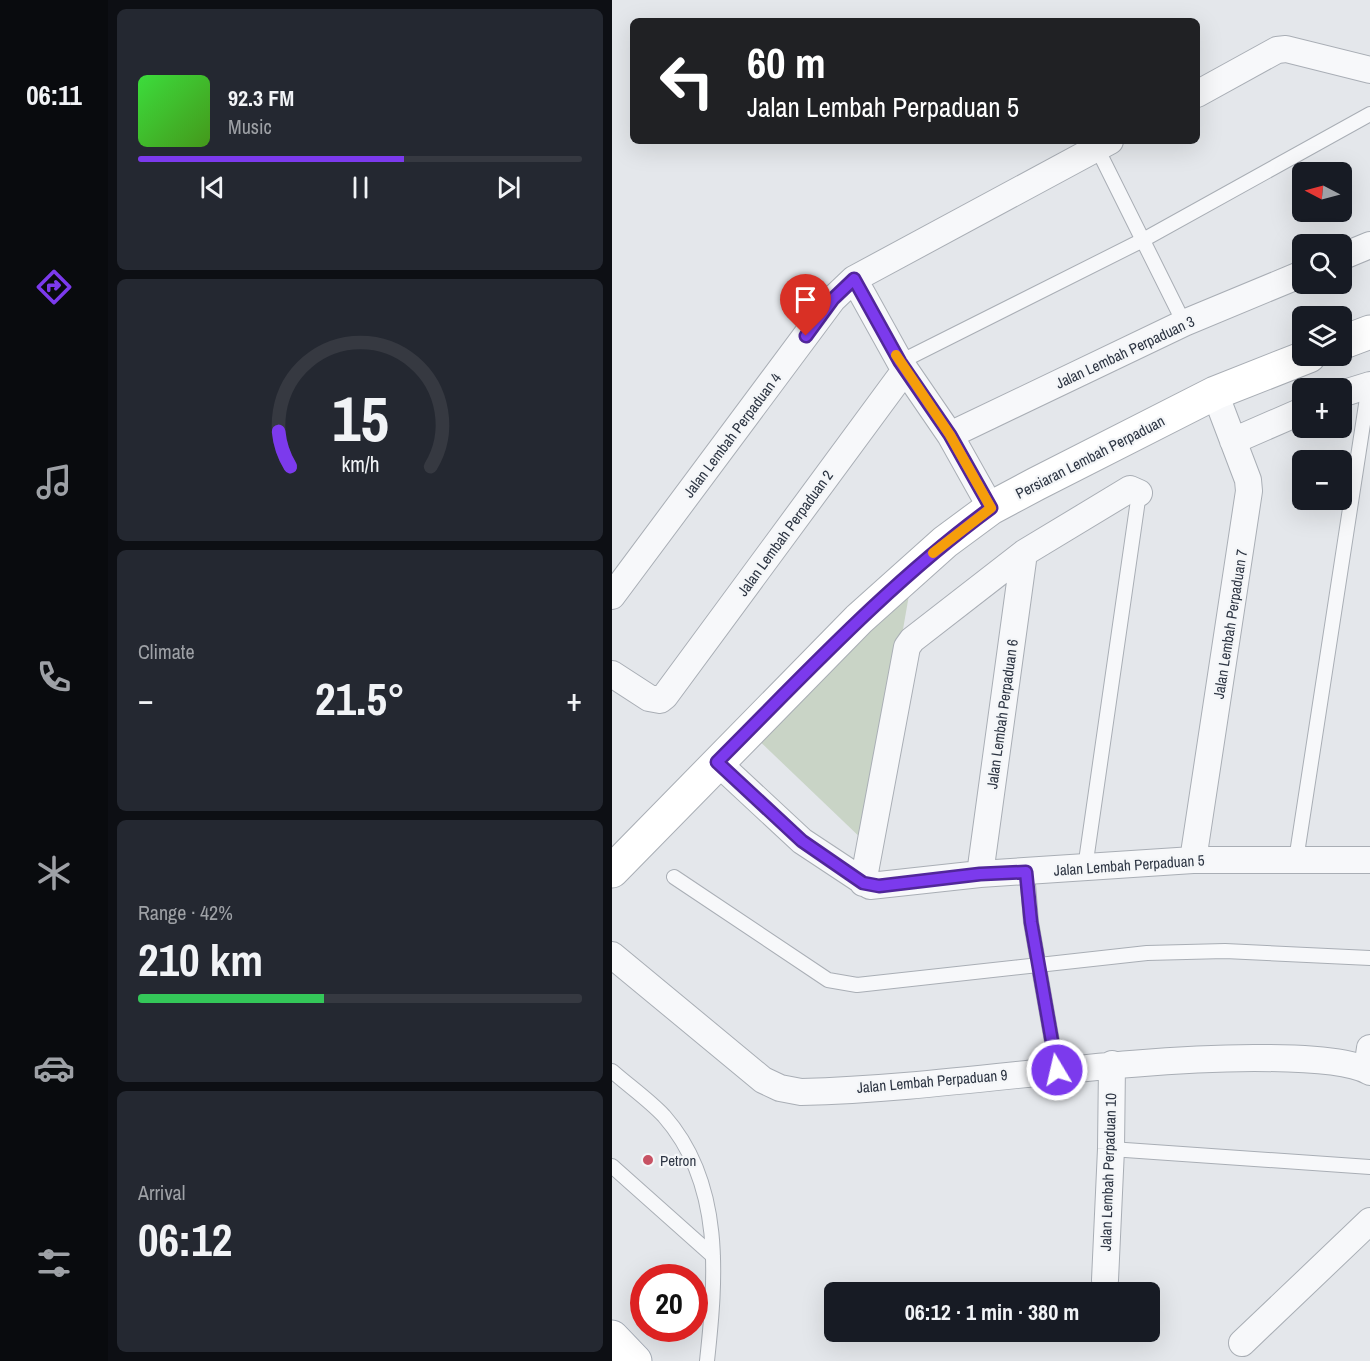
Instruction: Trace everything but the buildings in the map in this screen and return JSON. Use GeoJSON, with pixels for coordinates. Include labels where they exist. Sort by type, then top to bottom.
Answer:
{"type":"FeatureCollection","features":[{"type":"Feature","properties":{"kind":"main road"},"geometry":{"type":"LineString","coordinates":[[1352,339],[1370,332]]}},
{"type":"Feature","properties":{"kind":"main road","name":"Persiaran Lembah Perpaduan"},"geometry":{"type":"LineString","coordinates":[[612,871],[859,619],[945,542],[991,508],[1215,393],[1292,363]]}},
{"type":"Feature","properties":{"kind":"main road"},"geometry":{"type":"LineString","coordinates":[[612,1337],[635,1361]]}},
{"type":"Feature","properties":{"kind":"main road"},"geometry":{"type":"LineString","coordinates":[[612,1347],[625,1361]]}},
{"type":"Feature","properties":{"kind":"street"},"geometry":{"type":"LineString","coordinates":[[1200,92],[1277,50],[1286,49],[1370,70]]}},
{"type":"Feature","properties":{"kind":"street","name":"Jalan Lembah Perpaduan 4"},"geometry":{"type":"LineString","coordinates":[[612,596],[833,299],[854,279],[1104,145]]}},
{"type":"Feature","properties":{"kind":"street"},"geometry":{"type":"LineString","coordinates":[[1352,252],[1370,245]]}},
{"type":"Feature","properties":{"kind":"street","name":"Jalan Lembah Perpaduan 3"},"geometry":{"type":"LineString","coordinates":[[950,435],[1184,323],[1292,278]]}},
{"type":"Feature","properties":{"kind":"street"},"geometry":{"type":"LineString","coordinates":[[854,279],[902,366],[950,435],[991,508]]}},
{"type":"Feature","properties":{"kind":"street","name":"Jalan Lembah Perpaduan 2"},"geometry":{"type":"LineString","coordinates":[[612,674],[649,698],[660,700],[665,696],[902,366]]}},
{"type":"Feature","properties":{"kind":"street"},"geometry":{"type":"LineString","coordinates":[[1352,390],[1369,385]]}},
{"type":"Feature","properties":{"kind":"street","name":"Jalan Lembah Perpaduan 7"},"geometry":{"type":"LineString","coordinates":[[1193,860],[1248,504],[1248,480],[1215,393]]}},
{"type":"Feature","properties":{"kind":"street"},"geometry":{"type":"LineString","coordinates":[[1233,441],[1292,415]]}},
{"type":"Feature","properties":{"kind":"street"},"geometry":{"type":"LineString","coordinates":[[717,762],[802,841],[863,883],[907,647],[912,640],[1024,554],[1130,489],[1139,493]]}},
{"type":"Feature","properties":{"kind":"street","name":"Jalan Lembah Perpaduan 6"},"geometry":{"type":"LineString","coordinates":[[980,874],[1024,554]]}},
{"type":"Feature","properties":{"kind":"street","name":"Jalan Lembah Perpaduan 5"},"geometry":{"type":"LineString","coordinates":[[863,883],[879,886],[980,874],[1193,860],[1370,860]]}},
{"type":"Feature","properties":{"kind":"street","name":"Jalan Lembah Perpaduan 9"},"geometry":{"type":"LineString","coordinates":[[612,955],[745,1066],[780,1088],[827,1091],[1187,1059],[1280,1058],[1369,1063]]}},
{"type":"Feature","properties":{"kind":"street","name":"Jalan Lembah Perpaduan 10"},"geometry":{"type":"LineString","coordinates":[[1105,1280],[1112,1064]]}},
{"type":"Feature","properties":{"kind":"street"},"geometry":{"type":"LineString","coordinates":[[1242,1343],[1370,1221]]}},
{"type":"Feature","properties":{"kind":"lane"},"geometry":{"type":"LineString","coordinates":[[902,366],[1143,240],[1370,114]]}},
{"type":"Feature","properties":{"kind":"lane"},"geometry":{"type":"LineString","coordinates":[[1104,145],[1143,240],[1184,323]]}},
{"type":"Feature","properties":{"kind":"lane"},"geometry":{"type":"LineString","coordinates":[[1296,860],[1369,385]]}},
{"type":"Feature","properties":{"kind":"lane"},"geometry":{"type":"LineString","coordinates":[[1085,868],[1139,493]]}},
{"type":"Feature","properties":{"kind":"lane"},"geometry":{"type":"LineString","coordinates":[[1026,872],[1031,922],[1057,1070]]}},
{"type":"Feature","properties":{"kind":"lane"},"geometry":{"type":"LineString","coordinates":[[674,877],[828,980],[843,984],[857,985],[1147,952],[1225,951],[1370,957]]}},
{"type":"Feature","properties":{"kind":"lane"},"geometry":{"type":"LineString","coordinates":[[612,1071],[663,1115],[684,1143],[711,1215],[715,1290],[707,1361]]}},
{"type":"Feature","properties":{"kind":"lane"},"geometry":{"type":"LineString","coordinates":[[1111,1149],[1370,1167]]}},
{"type":"Feature","properties":{"kind":"lane"},"geometry":{"type":"LineString","coordinates":[[612,1166],[714,1256]]}},
{"type":"Feature","properties":{"kind":"green space"},"geometry":{"type":"Polygon","coordinates":[[[910,589],[866,843],[750,732],[910,589]]]}},
{"type":"Feature","properties":{"kind":"slow traffic"},"geometry":{"type":"LineString","coordinates":[[896,355],[950,435],[991,508],[933,553]]}},
{"type":"Feature","properties":{"kind":"place","name":"Petron"},"geometry":{"type":"Point","coordinates":[648,1160]}},
{"type":"Feature","properties":{"kind":"route"},"geometry":{"type":"LineString","coordinates":[[806,336],[833,299],[854,279],[900,362],[950,435],[991,508],[945,542],[859,619],[717,762],[802,841],[870,886],[980,874],[1026,872],[1031,922],[1057,1070]]}}]}
